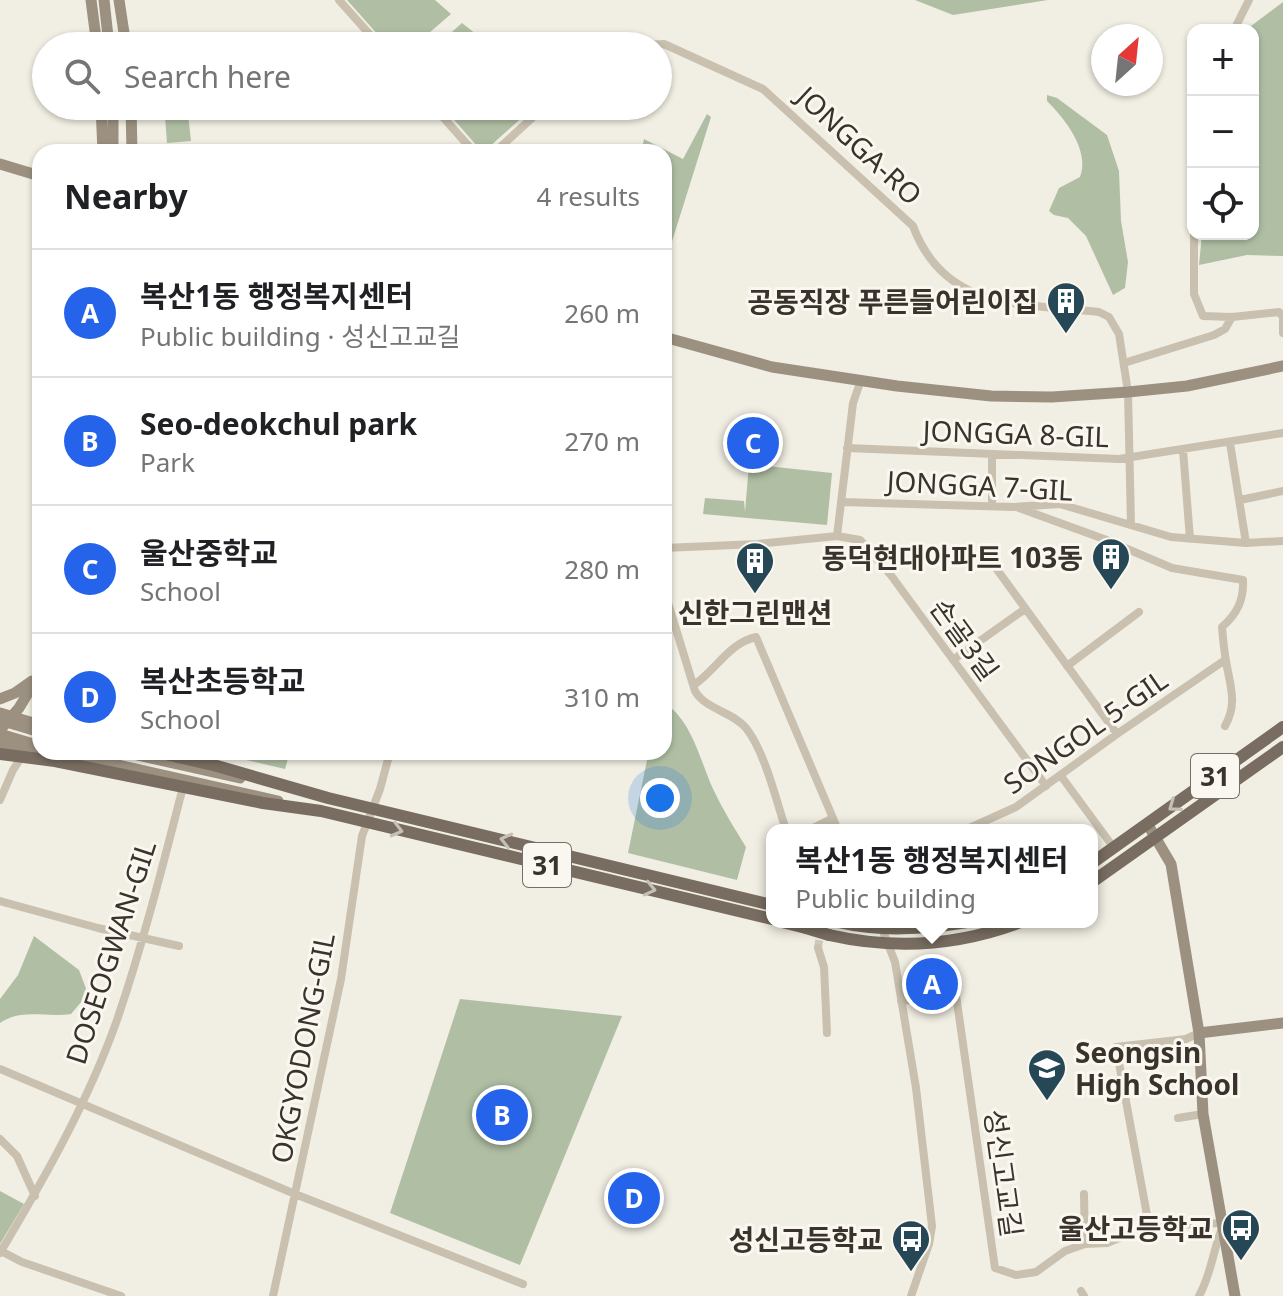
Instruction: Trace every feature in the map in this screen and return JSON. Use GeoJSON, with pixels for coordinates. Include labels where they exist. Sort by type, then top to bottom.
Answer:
{"type":"FeatureCollection","features":[{"type":"Feature","properties":{"kind":"main road"},"geometry":{"type":"LineString","coordinates":[[91,0],[95,32]]}},
{"type":"Feature","properties":{"kind":"main road"},"geometry":{"type":"LineString","coordinates":[[104,0],[107,32]]}},
{"type":"Feature","properties":{"kind":"main road"},"geometry":{"type":"LineString","coordinates":[[119,0],[124,32]]}},
{"type":"Feature","properties":{"kind":"main road"},"geometry":{"type":"LineString","coordinates":[[102,120],[103,144]]}},
{"type":"Feature","properties":{"kind":"main road"},"geometry":{"type":"LineString","coordinates":[[113,120],[113,144]]}},
{"type":"Feature","properties":{"kind":"main road"},"geometry":{"type":"LineString","coordinates":[[131,120],[132,144]]}},
{"type":"Feature","properties":{"kind":"main road"},"geometry":{"type":"LineString","coordinates":[[0,164],[32,174]]}},
{"type":"Feature","properties":{"kind":"main road"},"geometry":{"type":"LineString","coordinates":[[672,339],[772,367],[953,393],[1021,398],[1187,386],[1283,366]]}},
{"type":"Feature","properties":{"kind":"main road"},"geometry":{"type":"LineString","coordinates":[[0,699],[22,689],[32,680]]}},
{"type":"Feature","properties":{"kind":"main road"},"geometry":{"type":"LineString","coordinates":[[32,682],[4,717],[0,732],[32,743]]}},
{"type":"Feature","properties":{"kind":"main road"},"geometry":{"type":"LineString","coordinates":[[4,717],[32,723]]}},
{"type":"Feature","properties":{"kind":"main road"},"geometry":{"type":"LineString","coordinates":[[4,717],[32,731]]}},
{"type":"Feature","properties":{"kind":"main road","name":"31"},"geometry":{"type":"LineString","coordinates":[[1098,859],[1283,727]]}},
{"type":"Feature","properties":{"kind":"main road"},"geometry":{"type":"LineString","coordinates":[[9,750],[32,739]]}},
{"type":"Feature","properties":{"kind":"main road"},"geometry":{"type":"LineString","coordinates":[[9,750],[32,739]]}},
{"type":"Feature","properties":{"kind":"main road","name":"31"},"geometry":{"type":"LineString","coordinates":[[1098,878],[1283,747]]}},
{"type":"Feature","properties":{"kind":"main road"},"geometry":{"type":"LineString","coordinates":[[9,750],[32,753]]}},
{"type":"Feature","properties":{"kind":"main road"},"geometry":{"type":"LineString","coordinates":[[73,760],[183,787],[321,811]]}},
{"type":"Feature","properties":{"kind":"main road"},"geometry":{"type":"LineString","coordinates":[[80,760],[212,785],[321,811]]}},
{"type":"Feature","properties":{"kind":"main road"},"geometry":{"type":"LineString","coordinates":[[159,760],[325,797]]}},
{"type":"Feature","properties":{"kind":"main road"},"geometry":{"type":"LineString","coordinates":[[190,760],[325,797]]}},
{"type":"Feature","properties":{"kind":"main road","name":"31"},"geometry":{"type":"LineString","coordinates":[[325,797],[766,904]]}},
{"type":"Feature","properties":{"kind":"main road","name":"31"},"geometry":{"type":"LineString","coordinates":[[321,811],[766,918]]}},
{"type":"Feature","properties":{"kind":"main road"},"geometry":{"type":"LineString","coordinates":[[1148,825],[1171,864],[1199,1033],[1203,1114],[1235,1296]]}},
{"type":"Feature","properties":{"kind":"main road"},"geometry":{"type":"LineString","coordinates":[[806,928],[890,945],[951,941],[1004,928]]}},
{"type":"Feature","properties":{"kind":"main road"},"geometry":{"type":"LineString","coordinates":[[1199,1033],[1283,1023]]}},
{"type":"Feature","properties":{"kind":"street"},"geometry":{"type":"LineString","coordinates":[[339,0],[368,32]]}},
{"type":"Feature","properties":{"kind":"street"},"geometry":{"type":"LineString","coordinates":[[1237,24],[1249,0]]}},
{"type":"Feature","properties":{"kind":"street","name":"JONGGA-RO"},"geometry":{"type":"LineString","coordinates":[[672,48],[763,89],[913,226],[927,256],[958,286],[977,296],[1105,314],[1115,324],[1128,392],[1131,525]]}},
{"type":"Feature","properties":{"kind":"street"},"geometry":{"type":"LineString","coordinates":[[445,120],[467,144]]}},
{"type":"Feature","properties":{"kind":"street"},"geometry":{"type":"LineString","coordinates":[[504,144],[530,120]]}},
{"type":"Feature","properties":{"kind":"street"},"geometry":{"type":"LineString","coordinates":[[1194,240],[1194,294],[1203,316],[1232,317],[1279,312],[1283,317],[1283,333]]}},
{"type":"Feature","properties":{"kind":"street"},"geometry":{"type":"LineString","coordinates":[[1124,363],[1214,335],[1225,329],[1232,317]]}},
{"type":"Feature","properties":{"kind":"street"},"geometry":{"type":"LineString","coordinates":[[672,548],[758,544],[837,536],[853,403],[861,380]]}},
{"type":"Feature","properties":{"kind":"street","name":"JONGGA 8-GIL"},"geometry":{"type":"LineString","coordinates":[[847,448],[992,456],[1131,458],[1283,433]]}},
{"type":"Feature","properties":{"kind":"street"},"geometry":{"type":"LineString","coordinates":[[1230,443],[1246,543]]}},
{"type":"Feature","properties":{"kind":"street"},"geometry":{"type":"LineString","coordinates":[[1183,450],[1190,539]]}},
{"type":"Feature","properties":{"kind":"street"},"geometry":{"type":"LineString","coordinates":[[992,456],[992,504]]}},
{"type":"Feature","properties":{"kind":"street"},"geometry":{"type":"LineString","coordinates":[[1240,500],[1283,491]]}},
{"type":"Feature","properties":{"kind":"street","name":"JONGGA 7-GIL"},"geometry":{"type":"LineString","coordinates":[[841,502],[1014,507],[1060,504],[1171,537],[1246,543],[1283,541]]}},
{"type":"Feature","properties":{"kind":"street"},"geometry":{"type":"LineString","coordinates":[[1014,507],[1104,539],[1172,568],[1243,580],[1244,595],[1233,617],[1222,627],[1225,660],[1233,690],[1232,712],[1225,726]]}},
{"type":"Feature","properties":{"kind":"street","name":"손골3길"},"geometry":{"type":"LineString","coordinates":[[837,536],[854,538],[865,544],[1046,786]]}},
{"type":"Feature","properties":{"kind":"street"},"geometry":{"type":"LineString","coordinates":[[990,560],[1117,734]]}},
{"type":"Feature","properties":{"kind":"street"},"geometry":{"type":"LineString","coordinates":[[953,660],[1025,609]]}},
{"type":"Feature","properties":{"kind":"street"},"geometry":{"type":"LineString","coordinates":[[1067,666],[1139,612]]}},
{"type":"Feature","properties":{"kind":"street"},"geometry":{"type":"LineString","coordinates":[[672,615],[694,685],[704,702],[728,713],[751,735],[784,824]]}},
{"type":"Feature","properties":{"kind":"street"},"geometry":{"type":"LineString","coordinates":[[694,685],[708,675],[737,644],[756,637],[836,824]]}},
{"type":"Feature","properties":{"kind":"street","name":"SONGOL 5-GIL"},"geometry":{"type":"LineString","coordinates":[[978,824],[1016,807],[1225,660]]}},
{"type":"Feature","properties":{"kind":"street"},"geometry":{"type":"LineString","coordinates":[[0,800],[9,750]]}},
{"type":"Feature","properties":{"kind":"street"},"geometry":{"type":"LineString","coordinates":[[373,808],[388,760]]}},
{"type":"Feature","properties":{"kind":"street"},"geometry":{"type":"LineString","coordinates":[[1061,776],[1096,824]]}},
{"type":"Feature","properties":{"kind":"street","name":"DOSEOGWAN-GIL"},"geometry":{"type":"LineString","coordinates":[[1,1252],[35,1196],[81,1103],[116,1022],[157,892],[183,787]]}},
{"type":"Feature","properties":{"kind":"street","name":"OKGYODONG-GIL"},"geometry":{"type":"LineString","coordinates":[[273,1296],[341,979],[362,836],[373,808]]}},
{"type":"Feature","properties":{"kind":"street"},"geometry":{"type":"LineString","coordinates":[[821,824],[833,818]]}},
{"type":"Feature","properties":{"kind":"street"},"geometry":{"type":"LineString","coordinates":[[1098,826],[1114,848]]}},
{"type":"Feature","properties":{"kind":"street"},"geometry":{"type":"LineString","coordinates":[[0,901],[179,946]]}},
{"type":"Feature","properties":{"kind":"street"},"geometry":{"type":"LineString","coordinates":[[882,928],[890,945],[916,1088],[932,1226],[911,1296]]}},
{"type":"Feature","properties":{"kind":"street"},"geometry":{"type":"LineString","coordinates":[[818,948],[824,967],[827,1033]]}},
{"type":"Feature","properties":{"kind":"street","name":"성신고교길"},"geometry":{"type":"LineString","coordinates":[[901,1001],[956,995],[995,1268],[1016,1275],[1036,1272],[1065,1251],[1085,1244],[1107,1243],[1149,1226],[1224,1223]]}},
{"type":"Feature","properties":{"kind":"street"},"geometry":{"type":"LineString","coordinates":[[1149,1226],[1116,1047],[1186,1039],[1199,1033]]}},
{"type":"Feature","properties":{"kind":"street"},"geometry":{"type":"LineString","coordinates":[[0,1069],[295,1194],[523,1284]]}},
{"type":"Feature","properties":{"kind":"street"},"geometry":{"type":"LineString","coordinates":[[1178,1118],[1203,1114]]}},
{"type":"Feature","properties":{"kind":"street"},"geometry":{"type":"LineString","coordinates":[[0,1139],[17,1156],[35,1196]]}},
{"type":"Feature","properties":{"kind":"street"},"geometry":{"type":"LineString","coordinates":[[1084,1194],[1085,1244]]}},
{"type":"Feature","properties":{"kind":"street"},"geometry":{"type":"LineString","coordinates":[[1199,1296],[1210,1276],[1212,1252],[1224,1223]]}},
{"type":"Feature","properties":{"kind":"street"},"geometry":{"type":"LineString","coordinates":[[1,1252],[121,1296]]}},
{"type":"Feature","properties":{"kind":"green space"},"geometry":{"type":"Polygon","coordinates":[[[347,0],[435,0],[451,14],[430,32],[376,32],[347,0]]]}},
{"type":"Feature","properties":{"kind":"green space"},"geometry":{"type":"Polygon","coordinates":[[[915,0],[1048,0],[953,15],[915,0]]]}},
{"type":"Feature","properties":{"kind":"green space"},"geometry":{"type":"Polygon","coordinates":[[[1283,2],[1283,256],[1247,255],[1199,265],[1201,240],[1259,240],[1259,24],[1254,24],[1283,2]]]}},
{"type":"Feature","properties":{"kind":"green space"},"geometry":{"type":"Polygon","coordinates":[[[462,23],[473,32],[452,32],[462,23]]]}},
{"type":"Feature","properties":{"kind":"green space"},"geometry":{"type":"Polygon","coordinates":[[[1047,95],[1057,98],[1107,135],[1119,171],[1121,221],[1128,262],[1125,288],[1113,295],[1086,236],[1068,218],[1049,211],[1059,188],[1080,177],[1082,156],[1074,136],[1047,101],[1047,95]]]}},
{"type":"Feature","properties":{"kind":"green space"},"geometry":{"type":"Polygon","coordinates":[[[707,114],[711,117],[672,241],[672,153],[683,159],[707,114]]]}},
{"type":"Feature","properties":{"kind":"green space"},"geometry":{"type":"Polygon","coordinates":[[[165,120],[189,120],[191,141],[167,143],[165,120]]]}},
{"type":"Feature","properties":{"kind":"green space"},"geometry":{"type":"Polygon","coordinates":[[[454,120],[519,120],[492,144],[475,144],[454,120]]]}},
{"type":"Feature","properties":{"kind":"green space"},"geometry":{"type":"Polygon","coordinates":[[[749,464],[832,473],[827,525],[703,514],[705,498],[744,501],[745,512],[749,464]]]}},
{"type":"Feature","properties":{"kind":"green space"},"geometry":{"type":"Polygon","coordinates":[[[672,709],[689,731],[709,780],[746,847],[737,880],[628,853],[647,760],[672,760],[672,709]]]}},
{"type":"Feature","properties":{"kind":"green space"},"geometry":{"type":"Polygon","coordinates":[[[246,760],[288,760],[285,769],[246,760]]]}},
{"type":"Feature","properties":{"kind":"green space"},"geometry":{"type":"Polygon","coordinates":[[[34,936],[79,970],[88,994],[71,1014],[17,1016],[0,1023],[0,999],[18,975],[34,936]]]}},
{"type":"Feature","properties":{"kind":"green space"},"geometry":{"type":"Polygon","coordinates":[[[460,999],[622,1016],[520,1265],[390,1213],[460,999]]]}},
{"type":"Feature","properties":{"kind":"green space"},"geometry":{"type":"Polygon","coordinates":[[[0,1191],[24,1204],[0,1244],[0,1191]]]}},
{"type":"Feature","properties":{"kind":"tunnel"},"geometry":{"type":"LineString","coordinates":[[818,948],[821,928]]}},
{"type":"Feature","properties":{"kind":"place","name":"공동직장 푸른들어린이집"},"geometry":{"type":"Point","coordinates":[1066,335]}},
{"type":"Feature","properties":{"kind":"place","name":"울산중학교"},"geometry":{"type":"Point","coordinates":[753,443]}},
{"type":"Feature","properties":{"kind":"place","name":"동덕현대아파트 103동"},"geometry":{"type":"Point","coordinates":[1111,591]}},
{"type":"Feature","properties":{"kind":"place","name":"신한그린맨션"},"geometry":{"type":"Point","coordinates":[755,595]}},
{"type":"Feature","properties":{"kind":"place","name":"복산1동 행정복지센터"},"geometry":{"type":"Point","coordinates":[932,984]}},
{"type":"Feature","properties":{"kind":"place","name":"Seongsin High School"},"geometry":{"type":"Point","coordinates":[1047,1102]}},
{"type":"Feature","properties":{"kind":"place","name":"Seo-deokchul park"},"geometry":{"type":"Point","coordinates":[502,1115]}},
{"type":"Feature","properties":{"kind":"place","name":"복산초등학교"},"geometry":{"type":"Point","coordinates":[634,1198]}},
{"type":"Feature","properties":{"kind":"place","name":"울산고등학교"},"geometry":{"type":"Point","coordinates":[1241,1262]}},
{"type":"Feature","properties":{"kind":"place","name":"성신고등학교"},"geometry":{"type":"Point","coordinates":[911,1273]}}]}
